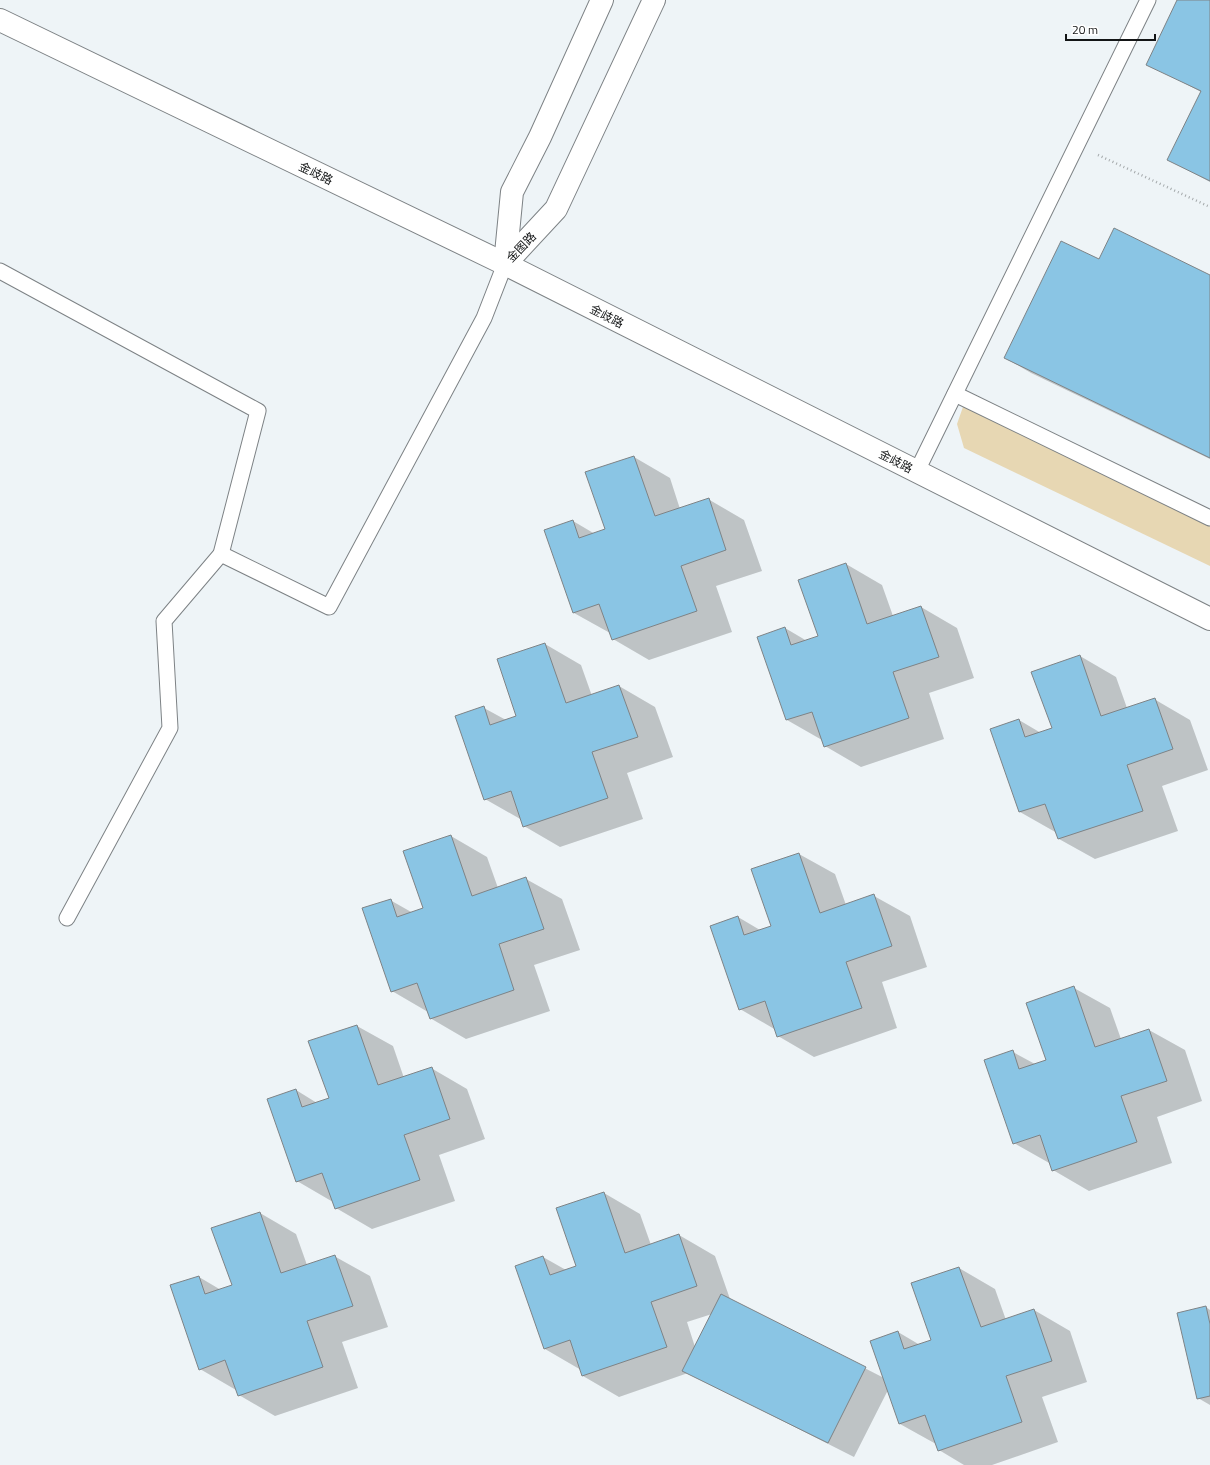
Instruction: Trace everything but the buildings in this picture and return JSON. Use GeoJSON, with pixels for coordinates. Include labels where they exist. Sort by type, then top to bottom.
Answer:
{"type":"FeatureCollection","features":[{"type":"Feature","properties":{"kind":"street","name":"金图路"},"geometry":{"type":"LineString","coordinates":[[505,264],[512,192],[540,137],[602,0]]}},
{"type":"Feature","properties":{"kind":"street","name":"金图路"},"geometry":{"type":"LineString","coordinates":[[505,264],[556,209],[654,0]]}},
{"type":"Feature","properties":{"kind":"street","name":"金歧路"},"geometry":{"type":"LineString","coordinates":[[0,20],[505,264],[1210,619]]}},
{"type":"Feature","properties":{"kind":"lane"},"geometry":{"type":"LineString","coordinates":[[917,471],[1148,0]]}},
{"type":"Feature","properties":{"kind":"lane"},"geometry":{"type":"LineString","coordinates":[[221,554],[328,607],[484,318],[505,264]]}},
{"type":"Feature","properties":{"kind":"lane"},"geometry":{"type":"LineString","coordinates":[[0,270],[258,411],[221,554],[164,621],[170,728],[67,918]]}},
{"type":"Feature","properties":{"kind":"lane"},"geometry":{"type":"LineString","coordinates":[[955,394],[1210,518]]}},
{"type":"Feature","properties":{"kind":"path"},"geometry":{"type":"LineString","coordinates":[[1077,144],[1210,207]]}},
{"type":"Feature","properties":{"kind":"shaded area"},"geometry":{"type":"Polygon","coordinates":[[[964,404],[1210,520],[1210,566],[964,448],[957,424],[964,404]]]}}]}
